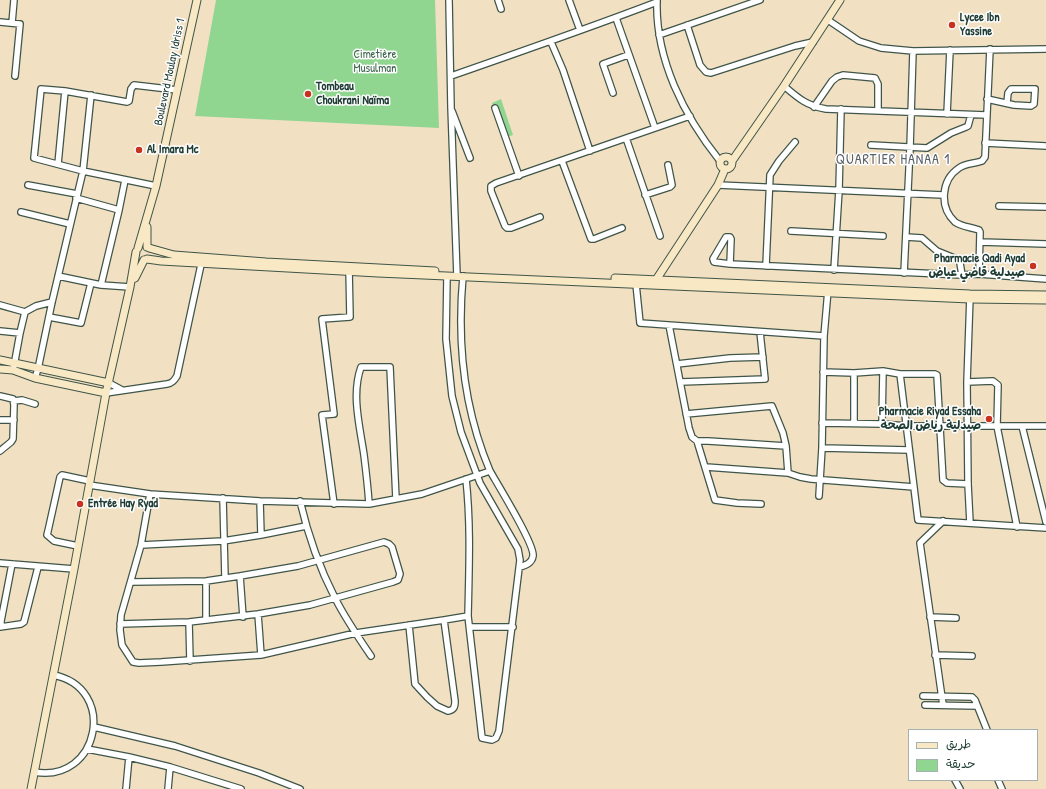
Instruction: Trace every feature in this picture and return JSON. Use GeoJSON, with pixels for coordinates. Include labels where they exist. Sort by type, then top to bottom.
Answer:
{"type":"FeatureCollection","features":[{"type":"Feature","properties":{"kind":"main road","name":"Boulevard Moulay Idriss 1"},"geometry":{"type":"LineString","coordinates":[[130,287],[137,250],[148,219],[156,186],[197,0]]}},
{"type":"Feature","properties":{"kind":"main road"},"geometry":{"type":"LineString","coordinates":[[724,169],[730,167],[732,161],[784,86],[840,0]]}},
{"type":"Feature","properties":{"kind":"main road"},"geometry":{"type":"LineString","coordinates":[[724,169],[720,166],[720,161],[722,158],[727,157],[732,161]]}},
{"type":"Feature","properties":{"kind":"main road"},"geometry":{"type":"LineString","coordinates":[[654,282],[718,185],[724,169]]}},
{"type":"Feature","properties":{"kind":"main road","name":"Boulevard Moulay Idriss 1"},"geometry":{"type":"LineString","coordinates":[[148,219],[148,247]]}},
{"type":"Feature","properties":{"kind":"main road"},"geometry":{"type":"LineString","coordinates":[[201,261],[174,256],[148,247],[142,246],[137,250],[138,257],[145,260],[201,261],[459,275],[588,279],[1046,300]]}},
{"type":"Feature","properties":{"kind":"main road"},"geometry":{"type":"LineString","coordinates":[[31,789],[74,569],[108,383],[130,287],[145,260],[151,254],[148,247]]}},
{"type":"Feature","properties":{"kind":"main road"},"geometry":{"type":"LineString","coordinates":[[349,269],[448,276],[459,275]]}},
{"type":"Feature","properties":{"kind":"main road"},"geometry":{"type":"LineString","coordinates":[[588,279],[636,284],[654,282]]}},
{"type":"Feature","properties":{"kind":"main road"},"geometry":{"type":"LineString","coordinates":[[970,297],[1046,295]]}},
{"type":"Feature","properties":{"kind":"main road"},"geometry":{"type":"LineString","coordinates":[[0,360],[108,383]]}},
{"type":"Feature","properties":{"kind":"main road"},"geometry":{"type":"LineString","coordinates":[[0,369],[12,370],[35,378],[106,393]]}},
{"type":"Feature","properties":{"kind":"street"},"geometry":{"type":"LineString","coordinates":[[12,23],[14,0]]}},
{"type":"Feature","properties":{"kind":"street"},"geometry":{"type":"LineString","coordinates":[[448,0],[451,107],[464,366],[469,404],[481,449],[490,470],[523,529],[534,554],[533,558],[528,564],[520,568]]}},
{"type":"Feature","properties":{"kind":"street"},"geometry":{"type":"LineString","coordinates":[[498,0],[501,9]]}},
{"type":"Feature","properties":{"kind":"street"},"geometry":{"type":"LineString","coordinates":[[570,0],[580,30]]}},
{"type":"Feature","properties":{"kind":"street"},"geometry":{"type":"LineString","coordinates":[[659,35],[760,0]]}},
{"type":"Feature","properties":{"kind":"street"},"geometry":{"type":"LineString","coordinates":[[450,76],[551,42],[657,1],[659,35],[664,58],[673,84],[690,116],[720,161]]}},
{"type":"Feature","properties":{"kind":"street"},"geometry":{"type":"LineString","coordinates":[[616,18],[655,128]]}},
{"type":"Feature","properties":{"kind":"street"},"geometry":{"type":"LineString","coordinates":[[828,20],[859,42],[881,48],[913,51],[1046,49]]}},
{"type":"Feature","properties":{"kind":"street"},"geometry":{"type":"LineString","coordinates":[[0,22],[20,24],[15,76]]}},
{"type":"Feature","properties":{"kind":"street"},"geometry":{"type":"LineString","coordinates":[[688,25],[700,65],[706,72],[711,73],[795,46],[813,42]]}},
{"type":"Feature","properties":{"kind":"street"},"geometry":{"type":"LineString","coordinates":[[551,42],[563,70],[590,152]]}},
{"type":"Feature","properties":{"kind":"street"},"geometry":{"type":"LineString","coordinates":[[979,274],[981,235],[979,230],[960,225],[954,221],[946,208],[943,195],[946,185],[953,172],[967,164],[979,162],[984,159],[990,49]]}},
{"type":"Feature","properties":{"kind":"street"},"geometry":{"type":"LineString","coordinates":[[947,114],[950,50]]}},
{"type":"Feature","properties":{"kind":"street"},"geometry":{"type":"LineString","coordinates":[[904,273],[912,112],[913,51]]}},
{"type":"Feature","properties":{"kind":"street"},"geometry":{"type":"LineString","coordinates":[[613,93],[603,64],[628,55]]}},
{"type":"Feature","properties":{"kind":"street"},"geometry":{"type":"LineString","coordinates":[[814,107],[832,81],[843,75],[875,78],[878,84],[878,111]]}},
{"type":"Feature","properties":{"kind":"street"},"geometry":{"type":"LineString","coordinates":[[156,186],[83,171],[34,158],[41,89],[65,91],[127,102],[129,101],[131,89],[134,85],[177,90]]}},
{"type":"Feature","properties":{"kind":"street"},"geometry":{"type":"LineString","coordinates":[[784,86],[806,103],[814,107],[986,115]]}},
{"type":"Feature","properties":{"kind":"street"},"geometry":{"type":"LineString","coordinates":[[987,99],[1014,105],[1033,106],[1035,89],[1011,88],[1008,92],[1007,103]]}},
{"type":"Feature","properties":{"kind":"street"},"geometry":{"type":"LineString","coordinates":[[58,164],[65,91]]}},
{"type":"Feature","properties":{"kind":"street"},"geometry":{"type":"LineString","coordinates":[[35,378],[83,171],[91,95]]}},
{"type":"Feature","properties":{"kind":"street"},"geometry":{"type":"LineString","coordinates":[[451,107],[470,158]]}},
{"type":"Feature","properties":{"kind":"street"},"geometry":{"type":"LineString","coordinates":[[495,108],[519,176]]}},
{"type":"Feature","properties":{"kind":"street"},"geometry":{"type":"LineString","coordinates":[[834,270],[839,190],[841,109]]}},
{"type":"Feature","properties":{"kind":"street"},"geometry":{"type":"LineString","coordinates":[[872,145],[927,148],[951,133],[966,127],[972,114]]}},
{"type":"Feature","properties":{"kind":"street"},"geometry":{"type":"LineString","coordinates":[[540,217],[511,228],[507,228],[491,191],[491,186],[690,116]]}},
{"type":"Feature","properties":{"kind":"street"},"geometry":{"type":"LineString","coordinates":[[626,138],[660,236]]}},
{"type":"Feature","properties":{"kind":"street"},"geometry":{"type":"LineString","coordinates":[[766,266],[770,175],[779,161],[795,142]]}},
{"type":"Feature","properties":{"kind":"street"},"geometry":{"type":"LineString","coordinates":[[985,143],[1046,146]]}},
{"type":"Feature","properties":{"kind":"street"},"geometry":{"type":"LineString","coordinates":[[562,162],[591,239],[622,228]]}},
{"type":"Feature","properties":{"kind":"street"},"geometry":{"type":"LineString","coordinates":[[645,195],[672,185],[668,165]]}},
{"type":"Feature","properties":{"kind":"street"},"geometry":{"type":"LineString","coordinates":[[101,285],[125,180]]}},
{"type":"Feature","properties":{"kind":"street"},"geometry":{"type":"LineString","coordinates":[[28,185],[76,196],[119,210]]}},
{"type":"Feature","properties":{"kind":"street"},"geometry":{"type":"LineString","coordinates":[[718,185],[943,195]]}},
{"type":"Feature","properties":{"kind":"street"},"geometry":{"type":"LineString","coordinates":[[999,206],[1046,207]]}},
{"type":"Feature","properties":{"kind":"street"},"geometry":{"type":"LineString","coordinates":[[21,212],[70,224]]}},
{"type":"Feature","properties":{"kind":"street"},"geometry":{"type":"LineString","coordinates":[[791,231],[883,236]]}},
{"type":"Feature","properties":{"kind":"street"},"geometry":{"type":"LineString","coordinates":[[730,264],[731,239],[729,236],[726,237],[713,261],[730,264],[834,270],[962,276],[979,274],[1046,279]]}},
{"type":"Feature","properties":{"kind":"street"},"geometry":{"type":"LineString","coordinates":[[906,237],[922,238],[937,251],[959,260],[962,276]]}},
{"type":"Feature","properties":{"kind":"street"},"geometry":{"type":"LineString","coordinates":[[980,242],[1046,244]]}},
{"type":"Feature","properties":{"kind":"street"},"geometry":{"type":"LineString","coordinates":[[106,393],[167,384],[172,383],[175,380],[201,261]]}},
{"type":"Feature","properties":{"kind":"street"},"geometry":{"type":"LineString","coordinates":[[334,504],[322,415],[334,414],[322,319],[350,317],[349,269]]}},
{"type":"Feature","properties":{"kind":"street"},"geometry":{"type":"LineString","coordinates":[[58,276],[101,285],[130,287]]}},
{"type":"Feature","properties":{"kind":"street"},"geometry":{"type":"LineString","coordinates":[[448,276],[446,339],[452,396],[461,432],[480,483],[518,549],[520,560],[513,627],[499,731],[498,736],[492,740],[482,738],[468,616],[470,548],[466,479]]}},
{"type":"Feature","properties":{"kind":"street"},"geometry":{"type":"LineString","coordinates":[[49,317],[81,323],[91,283]]}},
{"type":"Feature","properties":{"kind":"street"},"geometry":{"type":"LineString","coordinates":[[636,284],[640,323],[824,336]]}},
{"type":"Feature","properties":{"kind":"street"},"geometry":{"type":"LineString","coordinates":[[818,496],[822,448],[824,336],[828,290]]}},
{"type":"Feature","properties":{"kind":"street"},"geometry":{"type":"LineString","coordinates":[[970,297],[967,382],[970,523]]}},
{"type":"Feature","properties":{"kind":"street"},"geometry":{"type":"LineString","coordinates":[[0,305],[25,312],[36,306],[52,302]]}},
{"type":"Feature","properties":{"kind":"street"},"geometry":{"type":"LineString","coordinates":[[12,370],[25,312]]}},
{"type":"Feature","properties":{"kind":"street"},"geometry":{"type":"LineString","coordinates":[[669,325],[691,435],[697,441],[715,500],[762,504]]}},
{"type":"Feature","properties":{"kind":"street"},"geometry":{"type":"LineString","coordinates":[[0,331],[20,333]]}},
{"type":"Feature","properties":{"kind":"street"},"geometry":{"type":"LineString","coordinates":[[681,382],[765,379],[760,332]]}},
{"type":"Feature","properties":{"kind":"street"},"geometry":{"type":"LineString","coordinates":[[677,364],[730,358],[763,357]]}},
{"type":"Feature","properties":{"kind":"street"},"geometry":{"type":"LineString","coordinates":[[369,504],[357,401],[357,382],[360,367],[390,367],[396,499]]}},
{"type":"Feature","properties":{"kind":"street"},"geometry":{"type":"LineString","coordinates":[[823,372],[854,373],[883,371],[900,374],[937,375],[943,480],[947,483],[968,484]]}},
{"type":"Feature","properties":{"kind":"street"},"geometry":{"type":"LineString","coordinates":[[882,424],[883,371]]}},
{"type":"Feature","properties":{"kind":"street"},"geometry":{"type":"LineString","coordinates":[[854,373],[854,423]]}},
{"type":"Feature","properties":{"kind":"street"},"geometry":{"type":"LineString","coordinates":[[900,374],[918,520],[1046,528]]}},
{"type":"Feature","properties":{"kind":"street"},"geometry":{"type":"LineString","coordinates":[[967,382],[993,381],[998,384],[997,426],[1017,527]]}},
{"type":"Feature","properties":{"kind":"street"},"geometry":{"type":"LineString","coordinates":[[108,383],[122,390]]}},
{"type":"Feature","properties":{"kind":"street"},"geometry":{"type":"LineString","coordinates":[[0,396],[10,398],[14,401],[22,400],[35,404]]}},
{"type":"Feature","properties":{"kind":"street"},"geometry":{"type":"LineString","coordinates":[[0,451],[13,439],[14,401]]}},
{"type":"Feature","properties":{"kind":"street"},"geometry":{"type":"LineString","coordinates":[[686,414],[772,406],[783,433],[786,446],[788,473]]}},
{"type":"Feature","properties":{"kind":"street"},"geometry":{"type":"LineString","coordinates":[[0,420],[14,420]]}},
{"type":"Feature","properties":{"kind":"street"},"geometry":{"type":"LineString","coordinates":[[822,422],[907,426],[1046,426]]}},
{"type":"Feature","properties":{"kind":"street"},"geometry":{"type":"LineString","coordinates":[[1022,426],[1046,522]]}},
{"type":"Feature","properties":{"kind":"street"},"geometry":{"type":"LineString","coordinates":[[697,441],[786,446]]}},
{"type":"Feature","properties":{"kind":"street"},"geometry":{"type":"LineString","coordinates":[[822,448],[909,450]]}},
{"type":"Feature","properties":{"kind":"street"},"geometry":{"type":"LineString","coordinates":[[706,467],[788,473],[800,477],[914,487]]}},
{"type":"Feature","properties":{"kind":"street"},"geometry":{"type":"LineString","coordinates":[[78,546],[52,540],[48,535],[60,477],[62,475],[89,483],[150,494],[260,501],[369,504],[422,494],[490,470]]}},
{"type":"Feature","properties":{"kind":"street"},"geometry":{"type":"LineString","coordinates":[[150,494],[141,545],[132,582],[122,610],[120,624],[122,645],[133,662],[190,661],[261,656],[356,633],[468,616]]}},
{"type":"Feature","properties":{"kind":"street"},"geometry":{"type":"LineString","coordinates":[[223,498],[225,578]]}},
{"type":"Feature","properties":{"kind":"street"},"geometry":{"type":"LineString","coordinates":[[260,501],[261,535]]}},
{"type":"Feature","properties":{"kind":"street"},"geometry":{"type":"LineString","coordinates":[[300,501],[306,526],[318,560],[335,598],[371,656]]}},
{"type":"Feature","properties":{"kind":"street"},"geometry":{"type":"LineString","coordinates":[[943,521],[920,543],[943,705]]}},
{"type":"Feature","properties":{"kind":"street"},"geometry":{"type":"LineString","coordinates":[[141,545],[223,541],[306,526]]}},
{"type":"Feature","properties":{"kind":"street"},"geometry":{"type":"LineString","coordinates":[[120,624],[189,622],[243,617],[310,605],[398,580],[400,574],[392,547],[384,542],[298,566],[240,576],[206,581],[132,582]]}},
{"type":"Feature","properties":{"kind":"street"},"geometry":{"type":"LineString","coordinates":[[0,563],[74,569]]}},
{"type":"Feature","properties":{"kind":"street"},"geometry":{"type":"LineString","coordinates":[[12,564],[0,627],[21,624],[24,622],[38,567]]}},
{"type":"Feature","properties":{"kind":"street"},"geometry":{"type":"LineString","coordinates":[[240,576],[243,617]]}},
{"type":"Feature","properties":{"kind":"street"},"geometry":{"type":"LineString","coordinates":[[206,581],[206,620]]}},
{"type":"Feature","properties":{"kind":"street"},"geometry":{"type":"LineString","coordinates":[[258,614],[261,656]]}},
{"type":"Feature","properties":{"kind":"street"},"geometry":{"type":"LineString","coordinates":[[930,617],[956,618]]}},
{"type":"Feature","properties":{"kind":"street"},"geometry":{"type":"LineString","coordinates":[[409,625],[415,684],[437,706],[448,711],[453,710],[455,707],[455,701],[444,620]]}},
{"type":"Feature","properties":{"kind":"street"},"geometry":{"type":"LineString","coordinates":[[189,622],[190,661]]}},
{"type":"Feature","properties":{"kind":"street"},"geometry":{"type":"LineString","coordinates":[[470,627],[513,627]]}},
{"type":"Feature","properties":{"kind":"street"},"geometry":{"type":"LineString","coordinates":[[935,654],[972,656]]}},
{"type":"Feature","properties":{"kind":"street"},"geometry":{"type":"LineString","coordinates":[[34,772],[59,772],[73,765],[85,754],[92,740],[94,727],[92,708],[85,694],[73,683],[59,676],[53,675]]}},
{"type":"Feature","properties":{"kind":"street"},"geometry":{"type":"LineString","coordinates":[[922,696],[972,697],[987,729]]}},
{"type":"Feature","properties":{"kind":"street"},"geometry":{"type":"LineString","coordinates":[[925,705],[977,706]]}},
{"type":"Feature","properties":{"kind":"street"},"geometry":{"type":"LineString","coordinates":[[94,727],[175,746],[259,773],[300,789]]}},
{"type":"Feature","properties":{"kind":"street"},"geometry":{"type":"LineString","coordinates":[[87,749],[130,757],[170,767],[241,789]]}},
{"type":"Feature","properties":{"kind":"street"},"geometry":{"type":"LineString","coordinates":[[126,789],[130,757]]}},
{"type":"Feature","properties":{"kind":"street"},"geometry":{"type":"LineString","coordinates":[[168,789],[170,767]]}},
{"type":"Feature","properties":{"kind":"green space","name":"Cimetière Musulman"},"geometry":{"type":"Polygon","coordinates":[[[216,0],[435,0],[439,128],[195,116],[216,0]]]}},
{"type":"Feature","properties":{"kind":"green space"},"geometry":{"type":"Polygon","coordinates":[[[501,99],[513,135],[504,138],[492,103],[501,99]]]}},
{"type":"Feature","properties":{"kind":"place","name":"Lycee Ibn Yassine"},"geometry":{"type":"Point","coordinates":[952,25]}},
{"type":"Feature","properties":{"kind":"place","name":"Tombeau Choukrani Naïma"},"geometry":{"type":"Point","coordinates":[308,94]}},
{"type":"Feature","properties":{"kind":"place","name":"Al Imara Mc"},"geometry":{"type":"Point","coordinates":[139,150]}},
{"type":"Feature","properties":{"kind":"place","name":"Pharmacie Qadi Ayad صيدلية قاضي عياض"},"geometry":{"type":"Point","coordinates":[1033,266]}},
{"type":"Feature","properties":{"kind":"place","name":"Pharmacie Riyad Essaha صيدلية رياض الصحة"},"geometry":{"type":"Point","coordinates":[989,419]}},
{"type":"Feature","properties":{"kind":"place","name":"Entrée Hay Ryad"},"geometry":{"type":"Point","coordinates":[80,504]}},
{"type":"Feature","properties":{"kind":"district","name":"QUARTIER HANAA 1"},"geometry":{"type":"Point","coordinates":[893,160]}}]}
